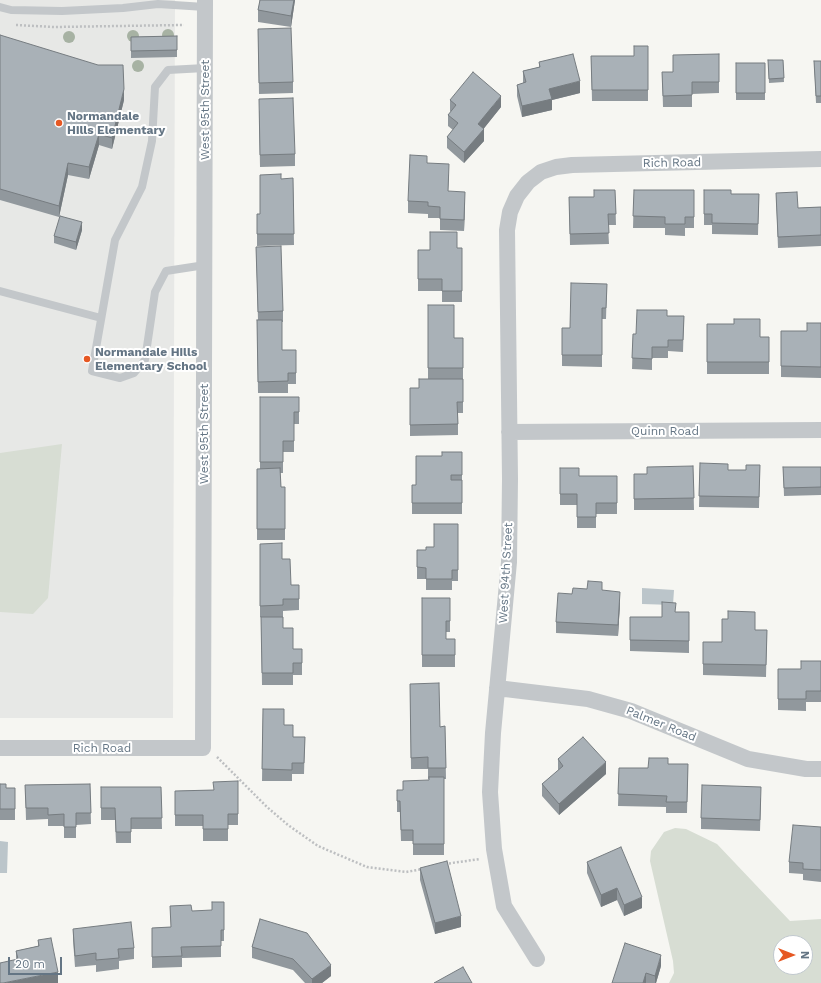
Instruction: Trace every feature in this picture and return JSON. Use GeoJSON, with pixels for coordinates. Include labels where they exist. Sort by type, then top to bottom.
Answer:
{"type":"FeatureCollection","features":[{"type":"Feature","properties":{"kind":"street","name":"West 95th Street"},"geometry":{"type":"LineString","coordinates":[[204,746],[205,4]]}},
{"type":"Feature","properties":{"kind":"street","name":"Rich Road"},"geometry":{"type":"LineString","coordinates":[[528,182],[541,172],[556,167],[572,165],[821,159]]}},
{"type":"Feature","properties":{"kind":"street","name":"West 94th Street"},"geometry":{"type":"LineString","coordinates":[[528,182],[517,196],[510,212],[507,230],[510,479],[509,562],[493,733],[490,792],[496,857],[504,906],[537,958]]}},
{"type":"Feature","properties":{"kind":"street","name":"Quinn Road"},"geometry":{"type":"LineString","coordinates":[[509,432],[821,430]]}},
{"type":"Feature","properties":{"kind":"street","name":"Palmer Road"},"geometry":{"type":"LineString","coordinates":[[497,688],[588,699],[631,711],[748,760],[806,769],[821,769]]}},
{"type":"Feature","properties":{"kind":"street","name":"Rich Road"},"geometry":{"type":"LineString","coordinates":[[0,748],[204,746]]}},
{"type":"Feature","properties":{"kind":"lane"},"geometry":{"type":"LineString","coordinates":[[0,7],[11,10],[62,11],[122,8],[158,2],[205,4]]}},
{"type":"Feature","properties":{"kind":"lane"},"geometry":{"type":"LineString","coordinates":[[205,68],[168,70],[155,87],[152,141],[142,188],[115,240],[92,371],[120,378],[134,373],[145,360],[156,292],[166,271],[205,265]]}},
{"type":"Feature","properties":{"kind":"lane"},"geometry":{"type":"LineString","coordinates":[[0,291],[101,318]]}},
{"type":"Feature","properties":{"kind":"path"},"geometry":{"type":"LineString","coordinates":[[12,24],[54,28],[184,25]]}},
{"type":"Feature","properties":{"kind":"path"},"geometry":{"type":"LineString","coordinates":[[204,746],[267,807],[288,825],[318,846],[368,867],[406,872],[428,868]]}},
{"type":"Feature","properties":{"kind":"path"},"geometry":{"type":"LineString","coordinates":[[442,865],[496,857]]}},
{"type":"Feature","properties":{"kind":"shaded area","name":"Normandale Hills Elementary School"},"geometry":{"type":"Polygon","coordinates":[[[0,0],[175,0],[173,718],[0,718],[0,0]]]}},
{"type":"Feature","properties":{"kind":"shaded area"},"geometry":{"type":"Polygon","coordinates":[[[62,444],[48,598],[33,614],[0,612],[0,453],[62,444]]]}},
{"type":"Feature","properties":{"kind":"shaded area"},"geometry":{"type":"Polygon","coordinates":[[[642,588],[674,590],[673,605],[642,604],[642,588]]]}},
{"type":"Feature","properties":{"kind":"shaded area"},"geometry":{"type":"Polygon","coordinates":[[[675,828],[686,829],[717,844],[790,921],[821,919],[821,983],[669,983],[674,973],[673,961],[650,861],[651,851],[664,832],[675,828]]]}},
{"type":"Feature","properties":{"kind":"shaded area"},"geometry":{"type":"Polygon","coordinates":[[[0,841],[8,842],[7,873],[0,873],[0,841]]]}},
{"type":"Feature","properties":{"kind":"building"},"geometry":{"type":"Polygon","coordinates":[[[260,0],[294,0],[291,16],[258,10],[260,0]]]}},
{"type":"Feature","properties":{"kind":"building"},"geometry":{"type":"Polygon","coordinates":[[[291,28],[293,82],[259,83],[258,29],[291,28]]]}},
{"type":"Feature","properties":{"kind":"building","name":"Normandale Hills Elementary"},"geometry":{"type":"Polygon","coordinates":[[[0,35],[98,65],[123,65],[124,89],[112,138],[99,134],[89,167],[68,163],[59,206],[0,189],[0,35]]]}},
{"type":"Feature","properties":{"kind":"building"},"geometry":{"type":"Polygon","coordinates":[[[177,36],[177,50],[131,51],[131,37],[177,36]]]}},
{"type":"Feature","properties":{"kind":"building"},"geometry":{"type":"Polygon","coordinates":[[[634,46],[648,46],[648,90],[592,90],[591,56],[634,56],[634,46]]]}},
{"type":"Feature","properties":{"kind":"building"},"geometry":{"type":"Polygon","coordinates":[[[573,54],[580,81],[549,89],[552,99],[522,106],[517,85],[526,82],[523,71],[540,67],[539,62],[573,54]]]}},
{"type":"Feature","properties":{"kind":"building"},"geometry":{"type":"Polygon","coordinates":[[[719,54],[719,82],[692,82],[692,95],[663,96],[662,72],[673,72],[673,55],[719,54]]]}},
{"type":"Feature","properties":{"kind":"building"},"geometry":{"type":"Polygon","coordinates":[[[768,60],[783,60],[784,78],[769,79],[768,60]]]}},
{"type":"Feature","properties":{"kind":"building"},"geometry":{"type":"Polygon","coordinates":[[[814,61],[821,61],[821,96],[816,96],[814,61]]]}},
{"type":"Feature","properties":{"kind":"building"},"geometry":{"type":"Polygon","coordinates":[[[736,63],[765,63],[765,93],[736,93],[736,63]]]}},
{"type":"Feature","properties":{"kind":"building"},"geometry":{"type":"Polygon","coordinates":[[[473,72],[501,96],[478,124],[484,129],[464,152],[447,137],[458,123],[448,115],[456,105],[450,100],[473,72]]]}},
{"type":"Feature","properties":{"kind":"building"},"geometry":{"type":"Polygon","coordinates":[[[293,98],[295,154],[260,155],[259,99],[293,98]]]}},
{"type":"Feature","properties":{"kind":"building"},"geometry":{"type":"Polygon","coordinates":[[[410,155],[427,156],[427,163],[449,164],[448,191],[465,192],[464,220],[440,219],[440,207],[428,206],[428,202],[408,201],[410,155]]]}},
{"type":"Feature","properties":{"kind":"building"},"geometry":{"type":"Polygon","coordinates":[[[281,174],[281,179],[293,178],[294,234],[257,234],[257,214],[260,214],[260,175],[281,174]]]}},
{"type":"Feature","properties":{"kind":"building"},"geometry":{"type":"Polygon","coordinates":[[[594,190],[615,190],[616,214],[608,214],[609,233],[570,234],[569,197],[594,197],[594,190]]]}},
{"type":"Feature","properties":{"kind":"building"},"geometry":{"type":"Polygon","coordinates":[[[634,190],[694,190],[694,217],[685,217],[685,224],[665,224],[665,217],[633,216],[634,190]]]}},
{"type":"Feature","properties":{"kind":"building"},"geometry":{"type":"Polygon","coordinates":[[[704,190],[731,190],[731,194],[759,194],[758,224],[712,223],[712,214],[704,214],[704,190]]]}},
{"type":"Feature","properties":{"kind":"building"},"geometry":{"type":"Polygon","coordinates":[[[797,192],[798,208],[821,207],[821,235],[778,237],[776,193],[797,192]]]}},
{"type":"Feature","properties":{"kind":"building"},"geometry":{"type":"Polygon","coordinates":[[[60,216],[82,222],[76,242],[54,236],[60,216]]]}},
{"type":"Feature","properties":{"kind":"building"},"geometry":{"type":"Polygon","coordinates":[[[430,232],[457,232],[457,248],[462,248],[462,291],[442,291],[442,279],[418,279],[418,250],[430,250],[430,232]]]}},
{"type":"Feature","properties":{"kind":"building"},"geometry":{"type":"Polygon","coordinates":[[[281,246],[283,311],[258,312],[256,247],[281,246]]]}},
{"type":"Feature","properties":{"kind":"building"},"geometry":{"type":"Polygon","coordinates":[[[571,283],[607,284],[606,308],[602,308],[602,355],[562,355],[562,328],[570,328],[571,283]]]}},
{"type":"Feature","properties":{"kind":"building"},"geometry":{"type":"Polygon","coordinates":[[[428,305],[454,305],[454,338],[463,338],[463,368],[428,368],[428,305]]]}},
{"type":"Feature","properties":{"kind":"building"},"geometry":{"type":"Polygon","coordinates":[[[637,310],[667,310],[667,316],[684,316],[683,340],[668,340],[668,347],[652,347],[652,359],[632,358],[633,334],[636,334],[637,310]]]}},
{"type":"Feature","properties":{"kind":"building"},"geometry":{"type":"Polygon","coordinates":[[[734,319],[760,319],[760,337],[769,337],[769,362],[707,362],[707,324],[734,324],[734,319]]]}},
{"type":"Feature","properties":{"kind":"building"},"geometry":{"type":"Polygon","coordinates":[[[257,320],[282,320],[282,350],[296,350],[296,373],[288,373],[288,381],[258,382],[257,320]]]}},
{"type":"Feature","properties":{"kind":"building"},"geometry":{"type":"Polygon","coordinates":[[[807,323],[821,323],[821,367],[781,366],[781,331],[807,331],[807,323]]]}},
{"type":"Feature","properties":{"kind":"building"},"geometry":{"type":"Polygon","coordinates":[[[419,379],[463,379],[463,402],[457,402],[458,424],[410,425],[410,388],[419,388],[419,379]]]}},
{"type":"Feature","properties":{"kind":"building"},"geometry":{"type":"Polygon","coordinates":[[[260,397],[299,397],[299,412],[294,412],[294,441],[283,441],[283,462],[260,462],[260,397]]]}},
{"type":"Feature","properties":{"kind":"building"},"geometry":{"type":"Polygon","coordinates":[[[442,452],[462,452],[462,475],[451,475],[451,480],[462,480],[462,503],[412,503],[412,485],[416,485],[416,456],[442,456],[442,452]]]}},
{"type":"Feature","properties":{"kind":"building"},"geometry":{"type":"Polygon","coordinates":[[[700,463],[728,464],[728,470],[746,470],[746,465],[760,465],[759,497],[699,496],[700,463]]]}},
{"type":"Feature","properties":{"kind":"building"},"geometry":{"type":"Polygon","coordinates":[[[693,466],[694,498],[634,499],[634,474],[647,474],[647,467],[693,466]]]}},
{"type":"Feature","properties":{"kind":"building"},"geometry":{"type":"Polygon","coordinates":[[[783,467],[821,467],[821,487],[784,488],[783,467]]]}},
{"type":"Feature","properties":{"kind":"building"},"geometry":{"type":"Polygon","coordinates":[[[280,468],[281,487],[285,487],[285,529],[257,529],[257,469],[280,468]]]}},
{"type":"Feature","properties":{"kind":"building"},"geometry":{"type":"Polygon","coordinates":[[[560,468],[579,468],[579,476],[617,476],[617,503],[596,503],[596,517],[577,517],[577,494],[560,494],[560,468]]]}},
{"type":"Feature","properties":{"kind":"building"},"geometry":{"type":"Polygon","coordinates":[[[434,524],[458,524],[458,570],[452,570],[452,579],[426,579],[426,568],[417,567],[417,550],[426,550],[426,547],[434,547],[434,524]]]}},
{"type":"Feature","properties":{"kind":"building"},"geometry":{"type":"Polygon","coordinates":[[[282,543],[282,559],[290,559],[291,585],[299,585],[299,599],[283,599],[283,605],[260,606],[260,544],[282,543]]]}},
{"type":"Feature","properties":{"kind":"building"},"geometry":{"type":"Polygon","coordinates":[[[588,581],[602,582],[602,590],[620,592],[618,625],[556,622],[558,593],[572,594],[573,588],[587,589],[588,581]]]}},
{"type":"Feature","properties":{"kind":"building"},"geometry":{"type":"Polygon","coordinates":[[[422,598],[450,598],[450,621],[446,621],[446,639],[455,639],[455,655],[422,655],[422,598]]]}},
{"type":"Feature","properties":{"kind":"building"},"geometry":{"type":"Polygon","coordinates":[[[662,602],[676,603],[675,612],[689,612],[689,641],[630,640],[630,617],[662,617],[662,602]]]}},
{"type":"Feature","properties":{"kind":"building"},"geometry":{"type":"Polygon","coordinates":[[[728,611],[755,612],[755,630],[767,630],[766,665],[703,664],[703,642],[722,642],[722,619],[728,619],[728,611]]]}},
{"type":"Feature","properties":{"kind":"building"},"geometry":{"type":"Polygon","coordinates":[[[261,617],[283,617],[283,628],[293,628],[293,649],[302,649],[302,663],[293,663],[293,673],[262,673],[261,617]]]}},
{"type":"Feature","properties":{"kind":"building"},"geometry":{"type":"Polygon","coordinates":[[[801,661],[821,661],[821,691],[806,691],[806,699],[778,699],[778,669],[801,669],[801,661]]]}},
{"type":"Feature","properties":{"kind":"building"},"geometry":{"type":"Polygon","coordinates":[[[439,683],[440,727],[445,726],[446,768],[428,768],[428,757],[411,758],[410,684],[439,683]]]}},
{"type":"Feature","properties":{"kind":"building"},"geometry":{"type":"Polygon","coordinates":[[[263,709],[284,709],[284,725],[293,725],[293,737],[305,737],[304,763],[292,763],[292,770],[262,769],[263,709]]]}},
{"type":"Feature","properties":{"kind":"building"},"geometry":{"type":"Polygon","coordinates":[[[583,737],[606,762],[559,804],[542,784],[563,766],[558,759],[583,737]]]}},
{"type":"Feature","properties":{"kind":"building"},"geometry":{"type":"Polygon","coordinates":[[[649,758],[668,758],[668,764],[688,764],[687,802],[666,802],[667,796],[618,794],[619,768],[648,768],[649,758]]]}},
{"type":"Feature","properties":{"kind":"building"},"geometry":{"type":"Polygon","coordinates":[[[429,777],[444,777],[444,844],[413,844],[413,830],[401,830],[400,801],[397,801],[397,790],[403,790],[403,781],[429,780],[429,777]]]}},
{"type":"Feature","properties":{"kind":"building"},"geometry":{"type":"Polygon","coordinates":[[[238,781],[238,814],[228,814],[228,829],[203,829],[203,815],[175,815],[175,791],[214,790],[213,782],[238,781]]]}},
{"type":"Feature","properties":{"kind":"building"},"geometry":{"type":"Polygon","coordinates":[[[0,784],[6,784],[6,788],[15,788],[15,809],[0,809],[0,784]]]}},
{"type":"Feature","properties":{"kind":"building"},"geometry":{"type":"Polygon","coordinates":[[[90,784],[91,813],[76,813],[76,827],[64,827],[64,814],[48,815],[48,808],[26,808],[25,785],[90,784]]]}},
{"type":"Feature","properties":{"kind":"building"},"geometry":{"type":"Polygon","coordinates":[[[702,785],[761,787],[760,820],[701,818],[702,785]]]}},
{"type":"Feature","properties":{"kind":"building"},"geometry":{"type":"Polygon","coordinates":[[[101,787],[161,787],[162,818],[131,818],[131,832],[116,832],[115,808],[101,808],[101,787]]]}},
{"type":"Feature","properties":{"kind":"building"},"geometry":{"type":"Polygon","coordinates":[[[793,825],[821,827],[821,870],[803,869],[803,863],[789,862],[793,825]]]}},
{"type":"Feature","properties":{"kind":"building"},"geometry":{"type":"Polygon","coordinates":[[[621,847],[642,897],[624,905],[617,888],[601,895],[587,862],[621,847]]]}},
{"type":"Feature","properties":{"kind":"building"},"geometry":{"type":"Polygon","coordinates":[[[447,861],[461,916],[435,923],[420,868],[447,861]]]}},
{"type":"Feature","properties":{"kind":"building"},"geometry":{"type":"Polygon","coordinates":[[[212,902],[224,902],[224,930],[221,930],[221,946],[181,947],[182,956],[152,957],[152,928],[171,927],[170,906],[191,905],[192,911],[212,910],[212,902]]]}},
{"type":"Feature","properties":{"kind":"building"},"geometry":{"type":"Polygon","coordinates":[[[260,919],[307,933],[331,965],[312,979],[293,959],[252,947],[260,919]]]}},
{"type":"Feature","properties":{"kind":"building"},"geometry":{"type":"Polygon","coordinates":[[[131,922],[134,948],[118,949],[119,958],[96,960],[96,953],[75,956],[73,929],[131,922]]]}},
{"type":"Feature","properties":{"kind":"building"},"geometry":{"type":"Polygon","coordinates":[[[51,938],[58,972],[0,983],[0,963],[18,959],[16,951],[39,946],[38,940],[51,938]]]}},
{"type":"Feature","properties":{"kind":"building"},"geometry":{"type":"Polygon","coordinates":[[[625,943],[661,955],[655,976],[646,973],[643,983],[612,983],[625,943]]]}},
{"type":"Feature","properties":{"kind":"building"},"geometry":{"type":"Polygon","coordinates":[[[463,967],[472,983],[434,983],[463,967]]]}},
{"type":"Feature","properties":{"kind":"place","name":"Normandale Hills Elementary"},"geometry":{"type":"Point","coordinates":[59,123]}},
{"type":"Feature","properties":{"kind":"place","name":"Normandale Hills Elementary School"},"geometry":{"type":"Point","coordinates":[87,359]}}]}
